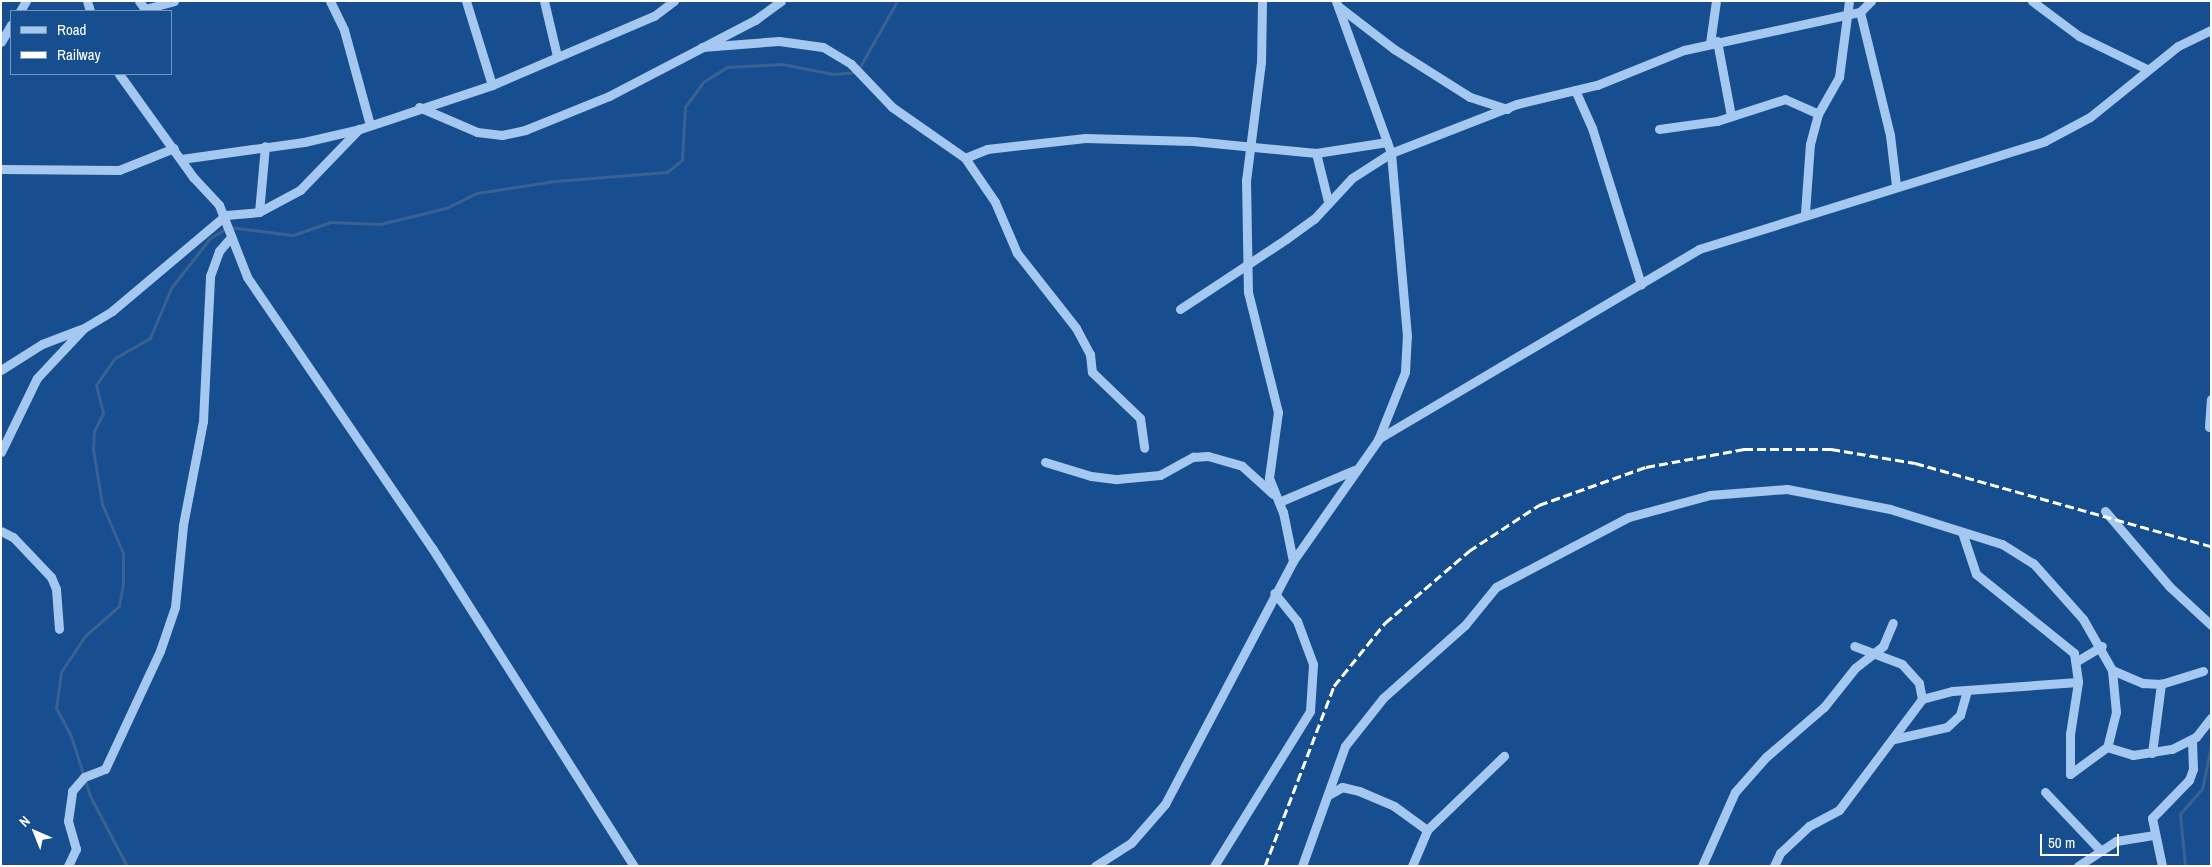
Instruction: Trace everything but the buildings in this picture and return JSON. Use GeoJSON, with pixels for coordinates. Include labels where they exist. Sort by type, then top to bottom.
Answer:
{"type":"FeatureCollection","features":[{"type":"Feature","properties":{"kind":"street"},"geometry":{"type":"LineString","coordinates":[[139,1],[145,9],[174,1]]}},
{"type":"Feature","properties":{"kind":"street"},"geometry":{"type":"LineString","coordinates":[[330,1],[344,30],[370,125]]}},
{"type":"Feature","properties":{"kind":"street"},"geometry":{"type":"LineString","coordinates":[[466,1],[492,85]]}},
{"type":"Feature","properties":{"kind":"street"},"geometry":{"type":"LineString","coordinates":[[544,1],[557,56]]}},
{"type":"Feature","properties":{"kind":"street"},"geometry":{"type":"LineString","coordinates":[[181,159],[360,129],[419,107],[492,85],[654,16],[674,1]]}},
{"type":"Feature","properties":{"kind":"street"},"geometry":{"type":"LineString","coordinates":[[419,107],[477,132],[502,136],[566,116],[702,47],[781,1]]}},
{"type":"Feature","properties":{"kind":"street"},"geometry":{"type":"LineString","coordinates":[[1262,1],[1261,62],[1249,148],[1247,264],[1253,323],[1278,412],[1268,466],[1293,561]]}},
{"type":"Feature","properties":{"kind":"street"},"geometry":{"type":"LineString","coordinates":[[1716,1],[1714,42],[1731,116]]}},
{"type":"Feature","properties":{"kind":"street"},"geometry":{"type":"LineString","coordinates":[[1805,213],[1810,144],[1818,114],[1839,77],[1849,14],[1849,1]]}},
{"type":"Feature","properties":{"kind":"street"},"geometry":{"type":"LineString","coordinates":[[1180,310],[1314,219],[1328,201],[1372,162],[1391,153],[1507,109],[1575,90],[1714,42],[1860,12],[1871,1]]}},
{"type":"Feature","properties":{"kind":"street"},"geometry":{"type":"LineString","coordinates":[[2032,1],[2079,36],[2147,70]]}},
{"type":"Feature","properties":{"kind":"street"},"geometry":{"type":"LineString","coordinates":[[1337,3],[1394,49],[1470,97],[1507,109]]}},
{"type":"Feature","properties":{"kind":"street"},"geometry":{"type":"LineString","coordinates":[[1095,866],[1131,843],[1165,804],[1274,593],[1293,561],[1378,440],[1405,372],[1407,336],[1391,153],[1337,3]]}},
{"type":"Feature","properties":{"kind":"street"},"geometry":{"type":"LineString","coordinates":[[1860,12],[1890,135],[1896,185]]}},
{"type":"Feature","properties":{"kind":"street"},"geometry":{"type":"LineString","coordinates":[[1,42],[10,28]]}},
{"type":"Feature","properties":{"kind":"street"},"geometry":{"type":"LineString","coordinates":[[1378,440],[1699,249],[1805,213],[2045,141],[2090,118],[2147,70],[2211,30]]}},
{"type":"Feature","properties":{"kind":"street"},"geometry":{"type":"LineString","coordinates":[[702,47],[778,41],[823,47],[851,64],[892,107],[965,158],[995,202],[1017,253],[1076,328],[1090,354],[1092,372],[1140,418],[1144,448]]}},
{"type":"Feature","properties":{"kind":"street"},"geometry":{"type":"LineString","coordinates":[[120,75],[181,159],[226,215],[231,237],[252,284],[432,548],[634,866]]}},
{"type":"Feature","properties":{"kind":"street"},"geometry":{"type":"LineString","coordinates":[[1575,90],[1592,128],[1641,284]]}},
{"type":"Feature","properties":{"kind":"street"},"geometry":{"type":"LineString","coordinates":[[1659,129],[1689,127],[1785,99],[1818,114]]}},
{"type":"Feature","properties":{"kind":"street"},"geometry":{"type":"LineString","coordinates":[[1,370],[42,344],[84,328],[112,311],[226,215],[259,212],[300,190],[360,129]]}},
{"type":"Feature","properties":{"kind":"street"},"geometry":{"type":"LineString","coordinates":[[965,158],[987,148],[1085,138],[1316,153],[1387,142]]}},
{"type":"Feature","properties":{"kind":"street"},"geometry":{"type":"LineString","coordinates":[[259,212],[266,146]]}},
{"type":"Feature","properties":{"kind":"street"},"geometry":{"type":"LineString","coordinates":[[1,169],[119,170],[174,148]]}},
{"type":"Feature","properties":{"kind":"street"},"geometry":{"type":"LineString","coordinates":[[1316,153],[1328,201]]}},
{"type":"Feature","properties":{"kind":"street"},"geometry":{"type":"LineString","coordinates":[[68,866],[76,849],[68,822],[72,791],[84,777],[105,769],[160,651],[175,607],[183,525],[200,449],[210,276],[218,251],[231,237]]}},
{"type":"Feature","properties":{"kind":"street"},"geometry":{"type":"LineString","coordinates":[[1,452],[37,378],[84,328]]}},
{"type":"Feature","properties":{"kind":"street"},"geometry":{"type":"LineString","coordinates":[[2209,426],[2211,399]]}},
{"type":"Feature","properties":{"kind":"street"},"geometry":{"type":"LineString","coordinates":[[1045,462],[1091,476],[1117,479],[1160,475],[1193,457],[1216,458],[1242,466],[1277,499]]}},
{"type":"Feature","properties":{"kind":"street"},"geometry":{"type":"LineString","coordinates":[[1277,499],[1357,468]]}},
{"type":"Feature","properties":{"kind":"street"},"geometry":{"type":"LineString","coordinates":[[1302,866],[1345,746],[1364,719],[1407,673],[1465,625],[1496,587],[1629,517],[1710,495],[1787,489],[1890,509],[2002,544],[2033,563],[2064,593],[2102,646],[2112,670],[2116,712],[2107,747],[2070,774],[2070,734],[2078,682],[2077,661],[2067,643],[2008,604],[1976,574],[1962,532]]}},
{"type":"Feature","properties":{"kind":"street"},"geometry":{"type":"LineString","coordinates":[[2105,511],[2170,587],[2211,624]]}},
{"type":"Feature","properties":{"kind":"street"},"geometry":{"type":"LineString","coordinates":[[1,531],[13,537],[51,577],[56,589],[59,630]]}},
{"type":"Feature","properties":{"kind":"street"},"geometry":{"type":"LineString","coordinates":[[1214,866],[1310,711],[1313,664],[1297,621],[1274,593]]}},
{"type":"Feature","properties":{"kind":"street"},"geometry":{"type":"LineString","coordinates":[[1702,866],[1735,792],[1766,757],[1824,707],[1855,668],[1888,640],[1893,623]]}},
{"type":"Feature","properties":{"kind":"street"},"geometry":{"type":"LineString","coordinates":[[1854,646],[1876,652],[1914,675],[1922,699]]}},
{"type":"Feature","properties":{"kind":"street"},"geometry":{"type":"LineString","coordinates":[[2077,661],[2102,646]]}},
{"type":"Feature","properties":{"kind":"street"},"geometry":{"type":"LineString","coordinates":[[2112,670],[2143,683],[2161,684],[2203,671]]}},
{"type":"Feature","properties":{"kind":"street"},"geometry":{"type":"LineString","coordinates":[[1774,866],[1780,853],[1809,826],[1839,810],[1894,739],[1922,699],[1967,690],[2078,682]]}},
{"type":"Feature","properties":{"kind":"street"},"geometry":{"type":"LineString","coordinates":[[2152,753],[2161,684]]}},
{"type":"Feature","properties":{"kind":"street"},"geometry":{"type":"LineString","coordinates":[[1894,739],[1948,727],[1960,715],[1967,690]]}},
{"type":"Feature","properties":{"kind":"street"},"geometry":{"type":"LineString","coordinates":[[2107,747],[2133,755],[2152,753],[2192,740],[2211,718]]}},
{"type":"Feature","properties":{"kind":"street"},"geometry":{"type":"LineString","coordinates":[[2162,866],[2152,818],[2189,780],[2193,769],[2192,740]]}},
{"type":"Feature","properties":{"kind":"street"},"geometry":{"type":"LineString","coordinates":[[1412,866],[1427,830],[1504,756]]}},
{"type":"Feature","properties":{"kind":"street"},"geometry":{"type":"LineString","coordinates":[[1329,795],[1342,787],[1359,791],[1394,806],[1427,830]]}},
{"type":"Feature","properties":{"kind":"street"},"geometry":{"type":"LineString","coordinates":[[2045,792],[2099,850]]}},
{"type":"Feature","properties":{"kind":"street"},"geometry":{"type":"LineString","coordinates":[[2078,866],[2099,850],[2131,836],[2155,836]]}},
{"type":"Feature","properties":{"kind":"waterway"},"geometry":{"type":"LineString","coordinates":[[127,866],[90,796],[71,736],[56,708],[61,672],[85,636],[119,606],[123,584],[123,553],[102,504],[93,449],[94,431],[103,413],[96,385],[115,358],[150,338],[171,288],[210,238],[228,227],[293,235],[331,222],[380,224],[446,208],[477,193],[555,181],[667,172],[682,160],[685,107],[703,82],[727,67],[782,64],[833,74],[857,72],[897,1]]}},
{"type":"Feature","properties":{"kind":"waterway"},"geometry":{"type":"LineString","coordinates":[[2185,866],[2180,814],[2202,789],[2211,746]]}},
{"type":"Feature","properties":{"kind":"railway"},"geometry":{"type":"LineString","coordinates":[[1265,866],[1334,686],[1385,623],[1469,551],[1539,505],[1646,467],[1744,449],[1831,449],[1915,463],[2211,546]]}}]}
